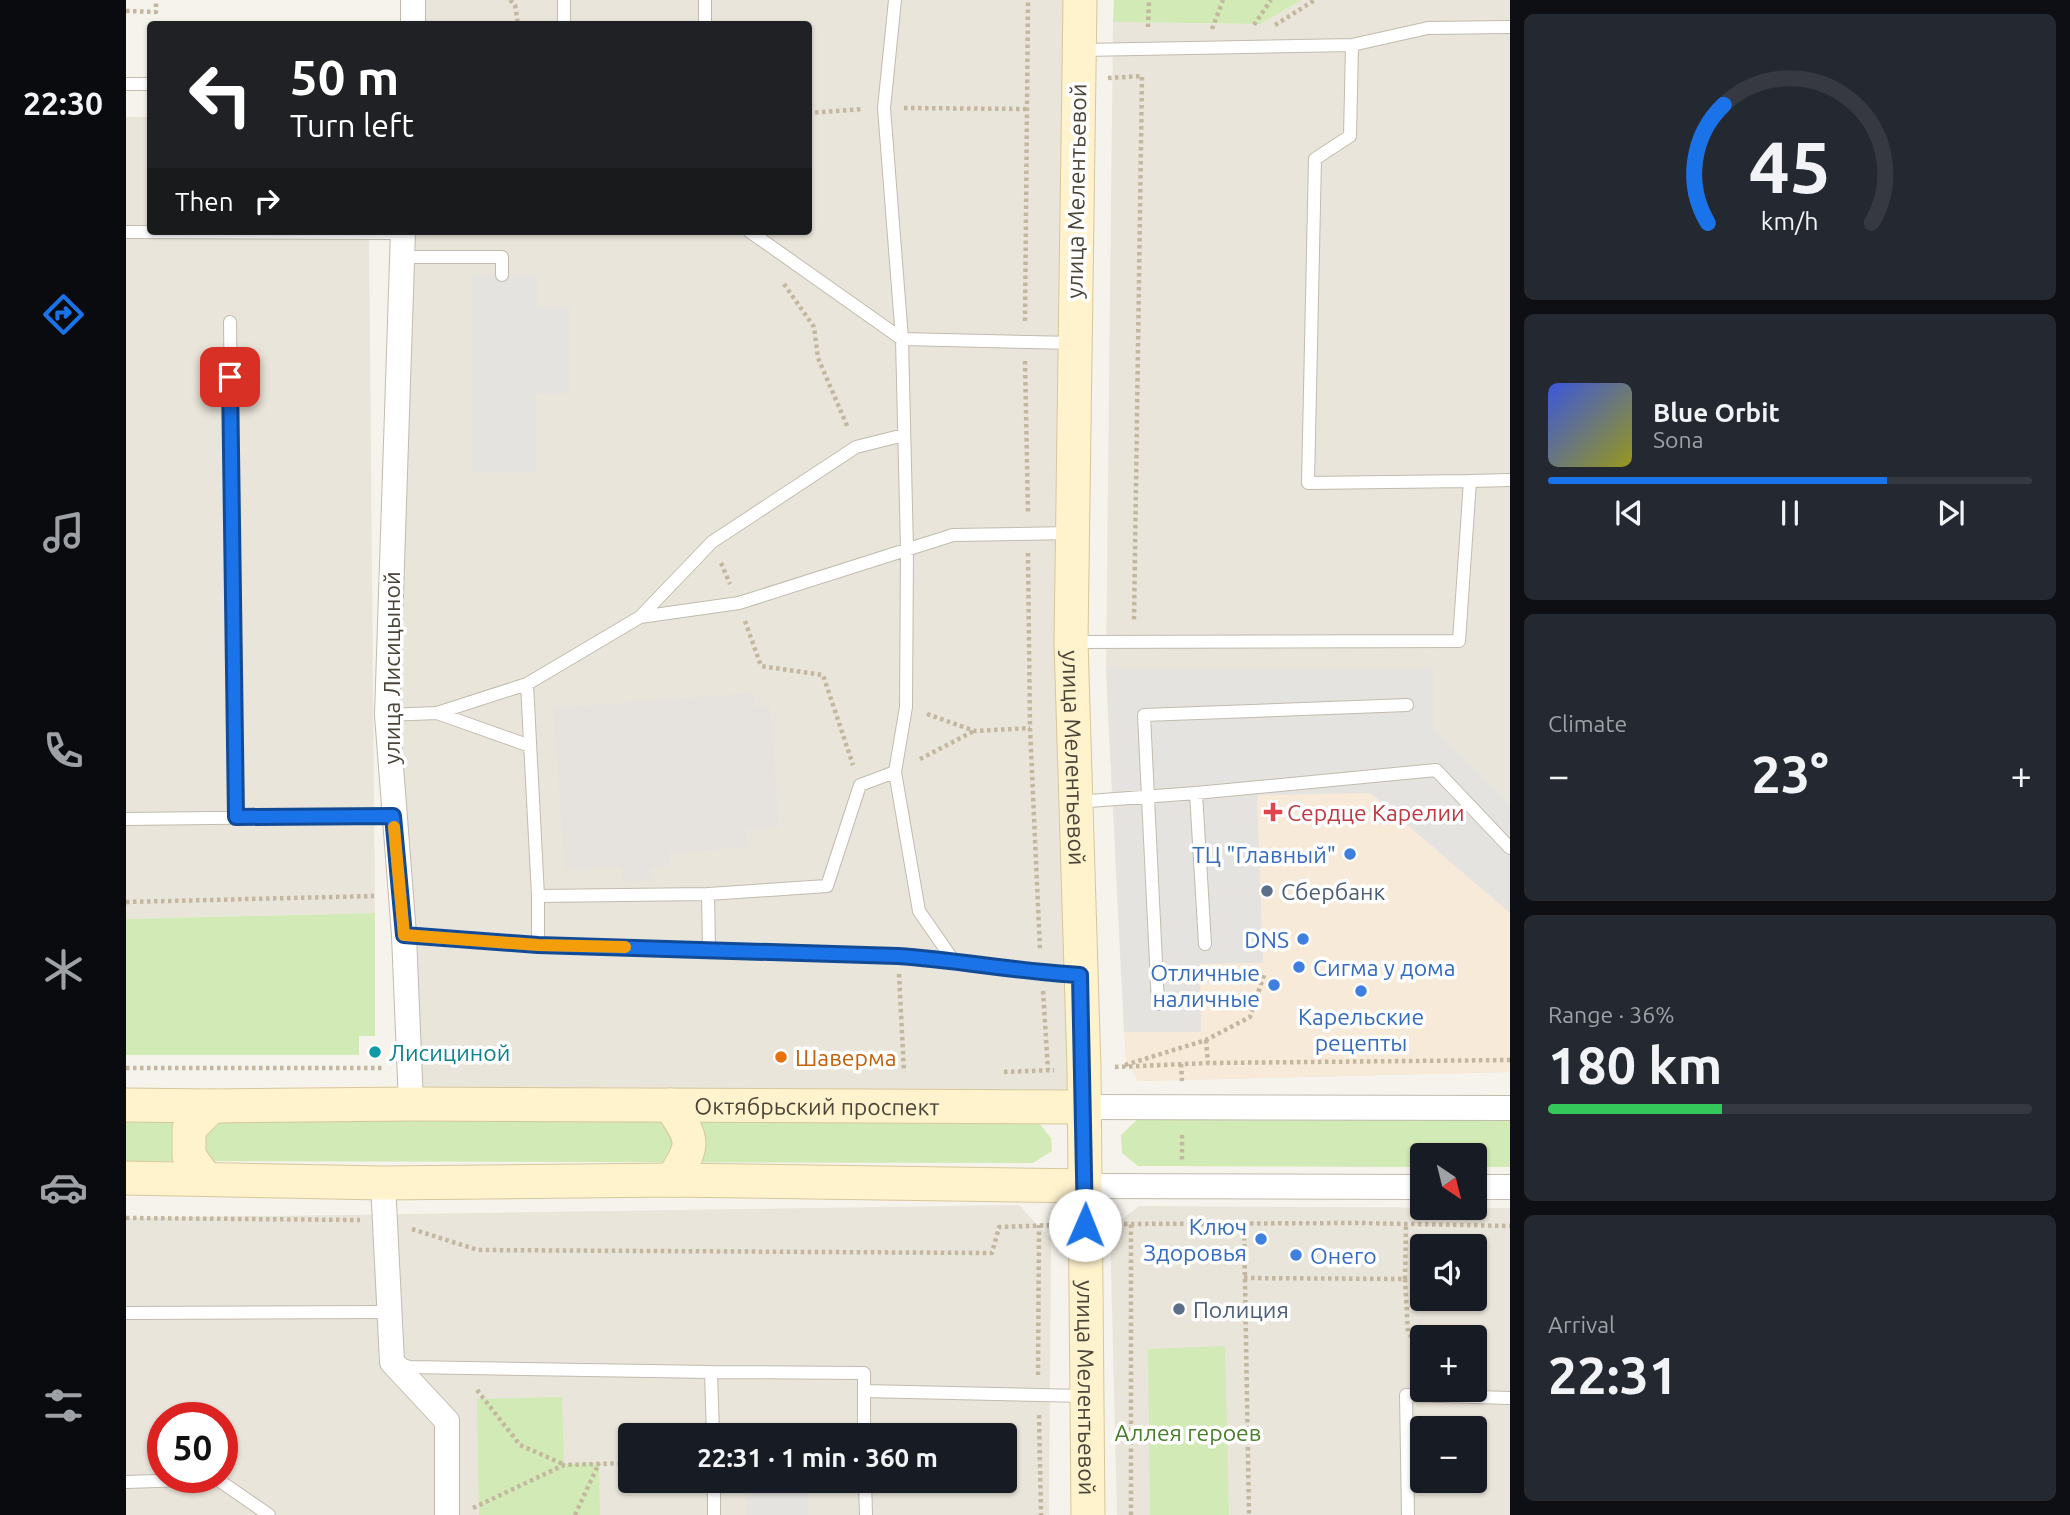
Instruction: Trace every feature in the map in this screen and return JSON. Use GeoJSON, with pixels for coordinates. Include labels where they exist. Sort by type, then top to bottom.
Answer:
{"type":"FeatureCollection","features":[{"type":"Feature","properties":{"kind":"main road","name":"улица Мелентьевой"},"geometry":{"type":"LineString","coordinates":[[1080,0],[1071,642],[1086,1186],[1087,1515]]}},
{"type":"Feature","properties":{"kind":"main road","name":"Октябрьский проспект"},"geometry":{"type":"LineString","coordinates":[[126,1105],[1083,1107]]}},
{"type":"Feature","properties":{"kind":"main road"},"geometry":{"type":"LineString","coordinates":[[670,1105],[689,1133],[688,1156],[672,1180]]}},
{"type":"Feature","properties":{"kind":"main road"},"geometry":{"type":"LineString","coordinates":[[206,1179],[190,1156],[189,1129],[212,1107]]}},
{"type":"Feature","properties":{"kind":"main road"},"geometry":{"type":"LineString","coordinates":[[126,1178],[383,1183],[672,1180],[1086,1186]]}},
{"type":"Feature","properties":{"kind":"street"},"geometry":{"type":"LineString","coordinates":[[413,0],[413,21]]}},
{"type":"Feature","properties":{"kind":"street","name":"улица Лисицыной"},"geometry":{"type":"LineString","coordinates":[[403,240],[387,715],[404,935],[411,1104]]}},
{"type":"Feature","properties":{"kind":"street","name":"Октябрьский проспект"},"geometry":{"type":"LineString","coordinates":[[1083,1107],[1510,1108]]}},
{"type":"Feature","properties":{"kind":"street"},"geometry":{"type":"LineString","coordinates":[[383,1183],[392,1362],[447,1421],[458,1512]]}},
{"type":"Feature","properties":{"kind":"street"},"geometry":{"type":"LineString","coordinates":[[1086,1186],[1410,1187]]}},
{"type":"Feature","properties":{"kind":"street"},"geometry":{"type":"LineString","coordinates":[[1488,1187],[1510,1187]]}},
{"type":"Feature","properties":{"kind":"lane"},"geometry":{"type":"LineString","coordinates":[[564,0],[564,21]]}},
{"type":"Feature","properties":{"kind":"lane"},"geometry":{"type":"LineString","coordinates":[[705,0],[705,21]]}},
{"type":"Feature","properties":{"kind":"lane"},"geometry":{"type":"LineString","coordinates":[[895,0],[884,108],[902,339],[907,550],[906,707],[895,772],[919,911],[953,960]]}},
{"type":"Feature","properties":{"kind":"lane"},"geometry":{"type":"LineString","coordinates":[[1078,50],[1352,45],[1428,28],[1510,27]]}},
{"type":"Feature","properties":{"kind":"lane"},"geometry":{"type":"LineString","coordinates":[[1352,45],[1350,136],[1315,159],[1308,483],[1510,480]]}},
{"type":"Feature","properties":{"kind":"lane"},"geometry":{"type":"LineString","coordinates":[[126,84],[147,84]]}},
{"type":"Feature","properties":{"kind":"lane"},"geometry":{"type":"LineString","coordinates":[[126,232],[147,233]]}},
{"type":"Feature","properties":{"kind":"lane"},"geometry":{"type":"LineString","coordinates":[[230,235],[403,240],[502,257],[502,275]]}},
{"type":"Feature","properties":{"kind":"lane"},"geometry":{"type":"LineString","coordinates":[[755,235],[902,339],[1074,343]]}},
{"type":"Feature","properties":{"kind":"lane"},"geometry":{"type":"LineString","coordinates":[[230,322],[236,817]]}},
{"type":"Feature","properties":{"kind":"lane"},"geometry":{"type":"LineString","coordinates":[[387,715],[436,713],[527,684],[640,617],[712,542],[856,447],[904,435]]}},
{"type":"Feature","properties":{"kind":"lane"},"geometry":{"type":"LineString","coordinates":[[1071,642],[1459,641],[1470,481]]}},
{"type":"Feature","properties":{"kind":"lane"},"geometry":{"type":"LineString","coordinates":[[640,617],[739,604],[953,536],[1072,533]]}},
{"type":"Feature","properties":{"kind":"lane"},"geometry":{"type":"LineString","coordinates":[[527,684],[538,945]]}},
{"type":"Feature","properties":{"kind":"lane"},"geometry":{"type":"LineString","coordinates":[[1158,1004],[1144,715],[1407,705]]}},
{"type":"Feature","properties":{"kind":"lane"},"geometry":{"type":"LineString","coordinates":[[436,713],[530,746]]}},
{"type":"Feature","properties":{"kind":"lane"},"geometry":{"type":"LineString","coordinates":[[1075,802],[1436,771],[1510,848]]}},
{"type":"Feature","properties":{"kind":"lane"},"geometry":{"type":"LineString","coordinates":[[538,896],[708,894],[827,887],[860,785],[895,772]]}},
{"type":"Feature","properties":{"kind":"lane"},"geometry":{"type":"LineString","coordinates":[[1196,793],[1205,944]]}},
{"type":"Feature","properties":{"kind":"lane"},"geometry":{"type":"LineString","coordinates":[[126,818],[393,816]]}},
{"type":"Feature","properties":{"kind":"lane"},"geometry":{"type":"LineString","coordinates":[[708,894],[709,950]]}},
{"type":"Feature","properties":{"kind":"lane"},"geometry":{"type":"LineString","coordinates":[[404,935],[538,945],[898,956],[1080,975]]}},
{"type":"Feature","properties":{"kind":"lane"},"geometry":{"type":"LineString","coordinates":[[126,1313],[389,1312]]}},
{"type":"Feature","properties":{"kind":"lane"},"geometry":{"type":"LineString","coordinates":[[392,1362],[410,1367],[864,1373],[864,1423]]}},
{"type":"Feature","properties":{"kind":"lane"},"geometry":{"type":"LineString","coordinates":[[711,1372],[713,1423]]}},
{"type":"Feature","properties":{"kind":"lane"},"geometry":{"type":"LineString","coordinates":[[864,1391],[1086,1396]]}},
{"type":"Feature","properties":{"kind":"lane"},"geometry":{"type":"LineString","coordinates":[[1408,1515],[1406,1395],[1510,1398]]}},
{"type":"Feature","properties":{"kind":"lane"},"geometry":{"type":"LineString","coordinates":[[126,1482],[217,1479],[269,1515]]}},
{"type":"Feature","properties":{"kind":"lane"},"geometry":{"type":"LineString","coordinates":[[714,1493],[714,1515]]}},
{"type":"Feature","properties":{"kind":"lane"},"geometry":{"type":"LineString","coordinates":[[865,1493],[866,1515]]}},
{"type":"Feature","properties":{"kind":"path"},"geometry":{"type":"LineString","coordinates":[[126,11],[156,12],[156,0]]}},
{"type":"Feature","properties":{"kind":"path"},"geometry":{"type":"LineString","coordinates":[[510,0],[515,5],[518,21]]}},
{"type":"Feature","properties":{"kind":"path"},"geometry":{"type":"LineString","coordinates":[[1102,79],[1142,76],[1134,625]]}},
{"type":"Feature","properties":{"kind":"path"},"geometry":{"type":"LineString","coordinates":[[812,113],[884,108],[1027,109]]}},
{"type":"Feature","properties":{"kind":"path"},"geometry":{"type":"LineString","coordinates":[[778,274],[814,327],[818,358],[856,447]]}},
{"type":"Feature","properties":{"kind":"path"},"geometry":{"type":"LineString","coordinates":[[712,542],[739,604],[761,666],[823,675],[860,785]]}},
{"type":"Feature","properties":{"kind":"path"},"geometry":{"type":"LineString","coordinates":[[906,707],[975,731],[1030,728]]}},
{"type":"Feature","properties":{"kind":"path"},"geometry":{"type":"LineString","coordinates":[[895,772],[975,731]]}},
{"type":"Feature","properties":{"kind":"path"},"geometry":{"type":"LineString","coordinates":[[126,902],[379,896]]}},
{"type":"Feature","properties":{"kind":"path"},"geometry":{"type":"LineString","coordinates":[[898,956],[904,1072]]}},
{"type":"Feature","properties":{"kind":"path"},"geometry":{"type":"LineString","coordinates":[[1264,975],[1250,1017],[1206,1040],[1117,1067],[1208,1063],[1510,1060]]}},
{"type":"Feature","properties":{"kind":"path"},"geometry":{"type":"LineString","coordinates":[[1206,1040],[1208,1063]]}},
{"type":"Feature","properties":{"kind":"path"},"geometry":{"type":"LineString","coordinates":[[1181,1064],[1182,1224]]}},
{"type":"Feature","properties":{"kind":"path"},"geometry":{"type":"LineString","coordinates":[[126,1068],[391,1069]]}},
{"type":"Feature","properties":{"kind":"path"},"geometry":{"type":"LineString","coordinates":[[126,1218],[384,1220],[478,1250],[992,1253],[999,1227],[1039,1225],[1038,1396],[1041,1515]]}},
{"type":"Feature","properties":{"kind":"path"},"geometry":{"type":"LineString","coordinates":[[1244,1223],[1249,1515]]}},
{"type":"Feature","properties":{"kind":"path"},"geometry":{"type":"LineString","coordinates":[[1131,1515],[1131,1224],[1510,1226]]}},
{"type":"Feature","properties":{"kind":"path"},"geometry":{"type":"LineString","coordinates":[[1406,1224],[1405,1279],[1410,1335]]}},
{"type":"Feature","properties":{"kind":"path"},"geometry":{"type":"LineString","coordinates":[[1244,1278],[1405,1279]]}},
{"type":"Feature","properties":{"kind":"path"},"geometry":{"type":"LineString","coordinates":[[460,1368],[520,1445],[564,1465]]}},
{"type":"Feature","properties":{"kind":"path"},"geometry":{"type":"LineString","coordinates":[[575,1515],[599,1463]]}},
{"type":"Feature","properties":{"kind":"path"},"geometry":{"type":"LineString","coordinates":[[458,1512],[479,1506],[564,1465],[618,1463]]}},
{"type":"Feature","properties":{"kind":"shaded area"},"geometry":{"type":"Polygon","coordinates":[[[413,0],[1080,0],[1083,1107],[411,1104],[393,816],[403,235],[812,235],[812,21],[413,21],[413,0]]]}},
{"type":"Feature","properties":{"kind":"shaded area"},"geometry":{"type":"Polygon","coordinates":[[[1302,0],[1510,0],[1510,1072],[1138,1081],[1126,1060],[1106,669],[1113,22],[1260,24],[1302,0]]]}},
{"type":"Feature","properties":{"kind":"shaded area"},"geometry":{"type":"Polygon","coordinates":[[[126,117],[147,117],[147,235],[369,235],[375,913],[126,919],[126,117]]]}},
{"type":"Feature","properties":{"kind":"shaded area"},"geometry":{"type":"Polygon","coordinates":[[[472,275],[537,275],[538,307],[570,307],[570,393],[536,394],[536,473],[472,473],[472,275]]]}},
{"type":"Feature","properties":{"kind":"shaded area"},"geometry":{"type":"Polygon","coordinates":[[[1106,669],[1433,669],[1433,729],[1510,804],[1510,1072],[1138,1081],[1126,1060],[1106,669]]]}},
{"type":"Feature","properties":{"kind":"shaded area"},"geometry":{"type":"Polygon","coordinates":[[[1106,669],[1433,669],[1433,729],[1510,804],[1510,913],[1370,793],[1257,795],[1263,963],[1200,964],[1201,1032],[1124,1032],[1106,669]]]}},
{"type":"Feature","properties":{"kind":"shaded area"},"geometry":{"type":"Polygon","coordinates":[[[754,693],[755,706],[770,705],[779,827],[746,829],[748,847],[669,853],[669,865],[652,867],[653,880],[622,882],[621,866],[565,870],[553,708],[754,693]]]}},
{"type":"Feature","properties":{"kind":"shaded area"},"geometry":{"type":"Polygon","coordinates":[[[1019,1205],[1051,1239],[1049,1515],[126,1515],[126,1218],[1019,1205]]]}},
{"type":"Feature","properties":{"kind":"shaded area"},"geometry":{"type":"Polygon","coordinates":[[[1139,1206],[1410,1207],[1410,1220],[1488,1220],[1488,1208],[1510,1208],[1510,1515],[1117,1515],[1110,1228],[1139,1206]]]}},
{"type":"Feature","properties":{"kind":"shaded area"},"geometry":{"type":"Polygon","coordinates":[[[747,1493],[808,1493],[808,1515],[747,1515],[747,1493]]]}},
{"type":"Feature","properties":{"kind":"green space"},"geometry":{"type":"Polygon","coordinates":[[[1114,0],[1302,0],[1260,24],[1113,22],[1114,0]]]}},
{"type":"Feature","properties":{"kind":"green space"},"geometry":{"type":"Polygon","coordinates":[[[375,913],[375,1036],[359,1036],[359,1055],[126,1055],[126,919],[375,913]]]}},
{"type":"Feature","properties":{"kind":"green space"},"geometry":{"type":"Polygon","coordinates":[[[1139,1118],[1510,1119],[1510,1167],[1488,1167],[1488,1143],[1410,1143],[1410,1167],[1138,1166],[1122,1153],[1121,1135],[1139,1118]]]}},
{"type":"Feature","properties":{"kind":"green space"},"geometry":{"type":"Polygon","coordinates":[[[126,1120],[1038,1122],[1051,1138],[1052,1151],[1033,1163],[126,1161],[126,1120]]]}},
{"type":"Feature","properties":{"kind":"green space","name":"Аллея героев"},"geometry":{"type":"Polygon","coordinates":[[[1225,1346],[1229,1515],[1150,1515],[1148,1349],[1225,1346]]]}},
{"type":"Feature","properties":{"kind":"green space"},"geometry":{"type":"Polygon","coordinates":[[[562,1397],[564,1464],[599,1463],[600,1515],[479,1515],[477,1399],[562,1397]]]}},
{"type":"Feature","properties":{"kind":"slow traffic"},"geometry":{"type":"LineString","coordinates":[[394,827],[404,935],[538,945],[625,947]]}},
{"type":"Feature","properties":{"kind":"place","name":"Сердце Карелии"},"geometry":{"type":"Point","coordinates":[1273,812]}},
{"type":"Feature","properties":{"kind":"place","name":"ТЦ \"Главный\""},"geometry":{"type":"Point","coordinates":[1350,854]}},
{"type":"Feature","properties":{"kind":"place","name":"Сбербанк"},"geometry":{"type":"Point","coordinates":[1267,891]}},
{"type":"Feature","properties":{"kind":"place","name":"DNS"},"geometry":{"type":"Point","coordinates":[1303,939]}},
{"type":"Feature","properties":{"kind":"place","name":"Сигма у дома"},"geometry":{"type":"Point","coordinates":[1299,967]}},
{"type":"Feature","properties":{"kind":"place","name":"Отличные наличные"},"geometry":{"type":"Point","coordinates":[1274,985]}},
{"type":"Feature","properties":{"kind":"place","name":"Карельские рецепты"},"geometry":{"type":"Point","coordinates":[1361,991]}},
{"type":"Feature","properties":{"kind":"place","name":"Лисициной"},"geometry":{"type":"Point","coordinates":[375,1052]}},
{"type":"Feature","properties":{"kind":"place","name":"Шаверма"},"geometry":{"type":"Point","coordinates":[781,1057]}},
{"type":"Feature","properties":{"kind":"place","name":"Ключ Здоровья"},"geometry":{"type":"Point","coordinates":[1261,1239]}},
{"type":"Feature","properties":{"kind":"place","name":"Онего"},"geometry":{"type":"Point","coordinates":[1296,1255]}},
{"type":"Feature","properties":{"kind":"place","name":"Полиция"},"geometry":{"type":"Point","coordinates":[1179,1309]}},
{"type":"Feature","properties":{"kind":"route"},"geometry":{"type":"LineString","coordinates":[[230,377],[236,817],[393,816],[404,935],[538,945],[898,956],[1080,975],[1084,1068],[1085,1225]]}}]}
